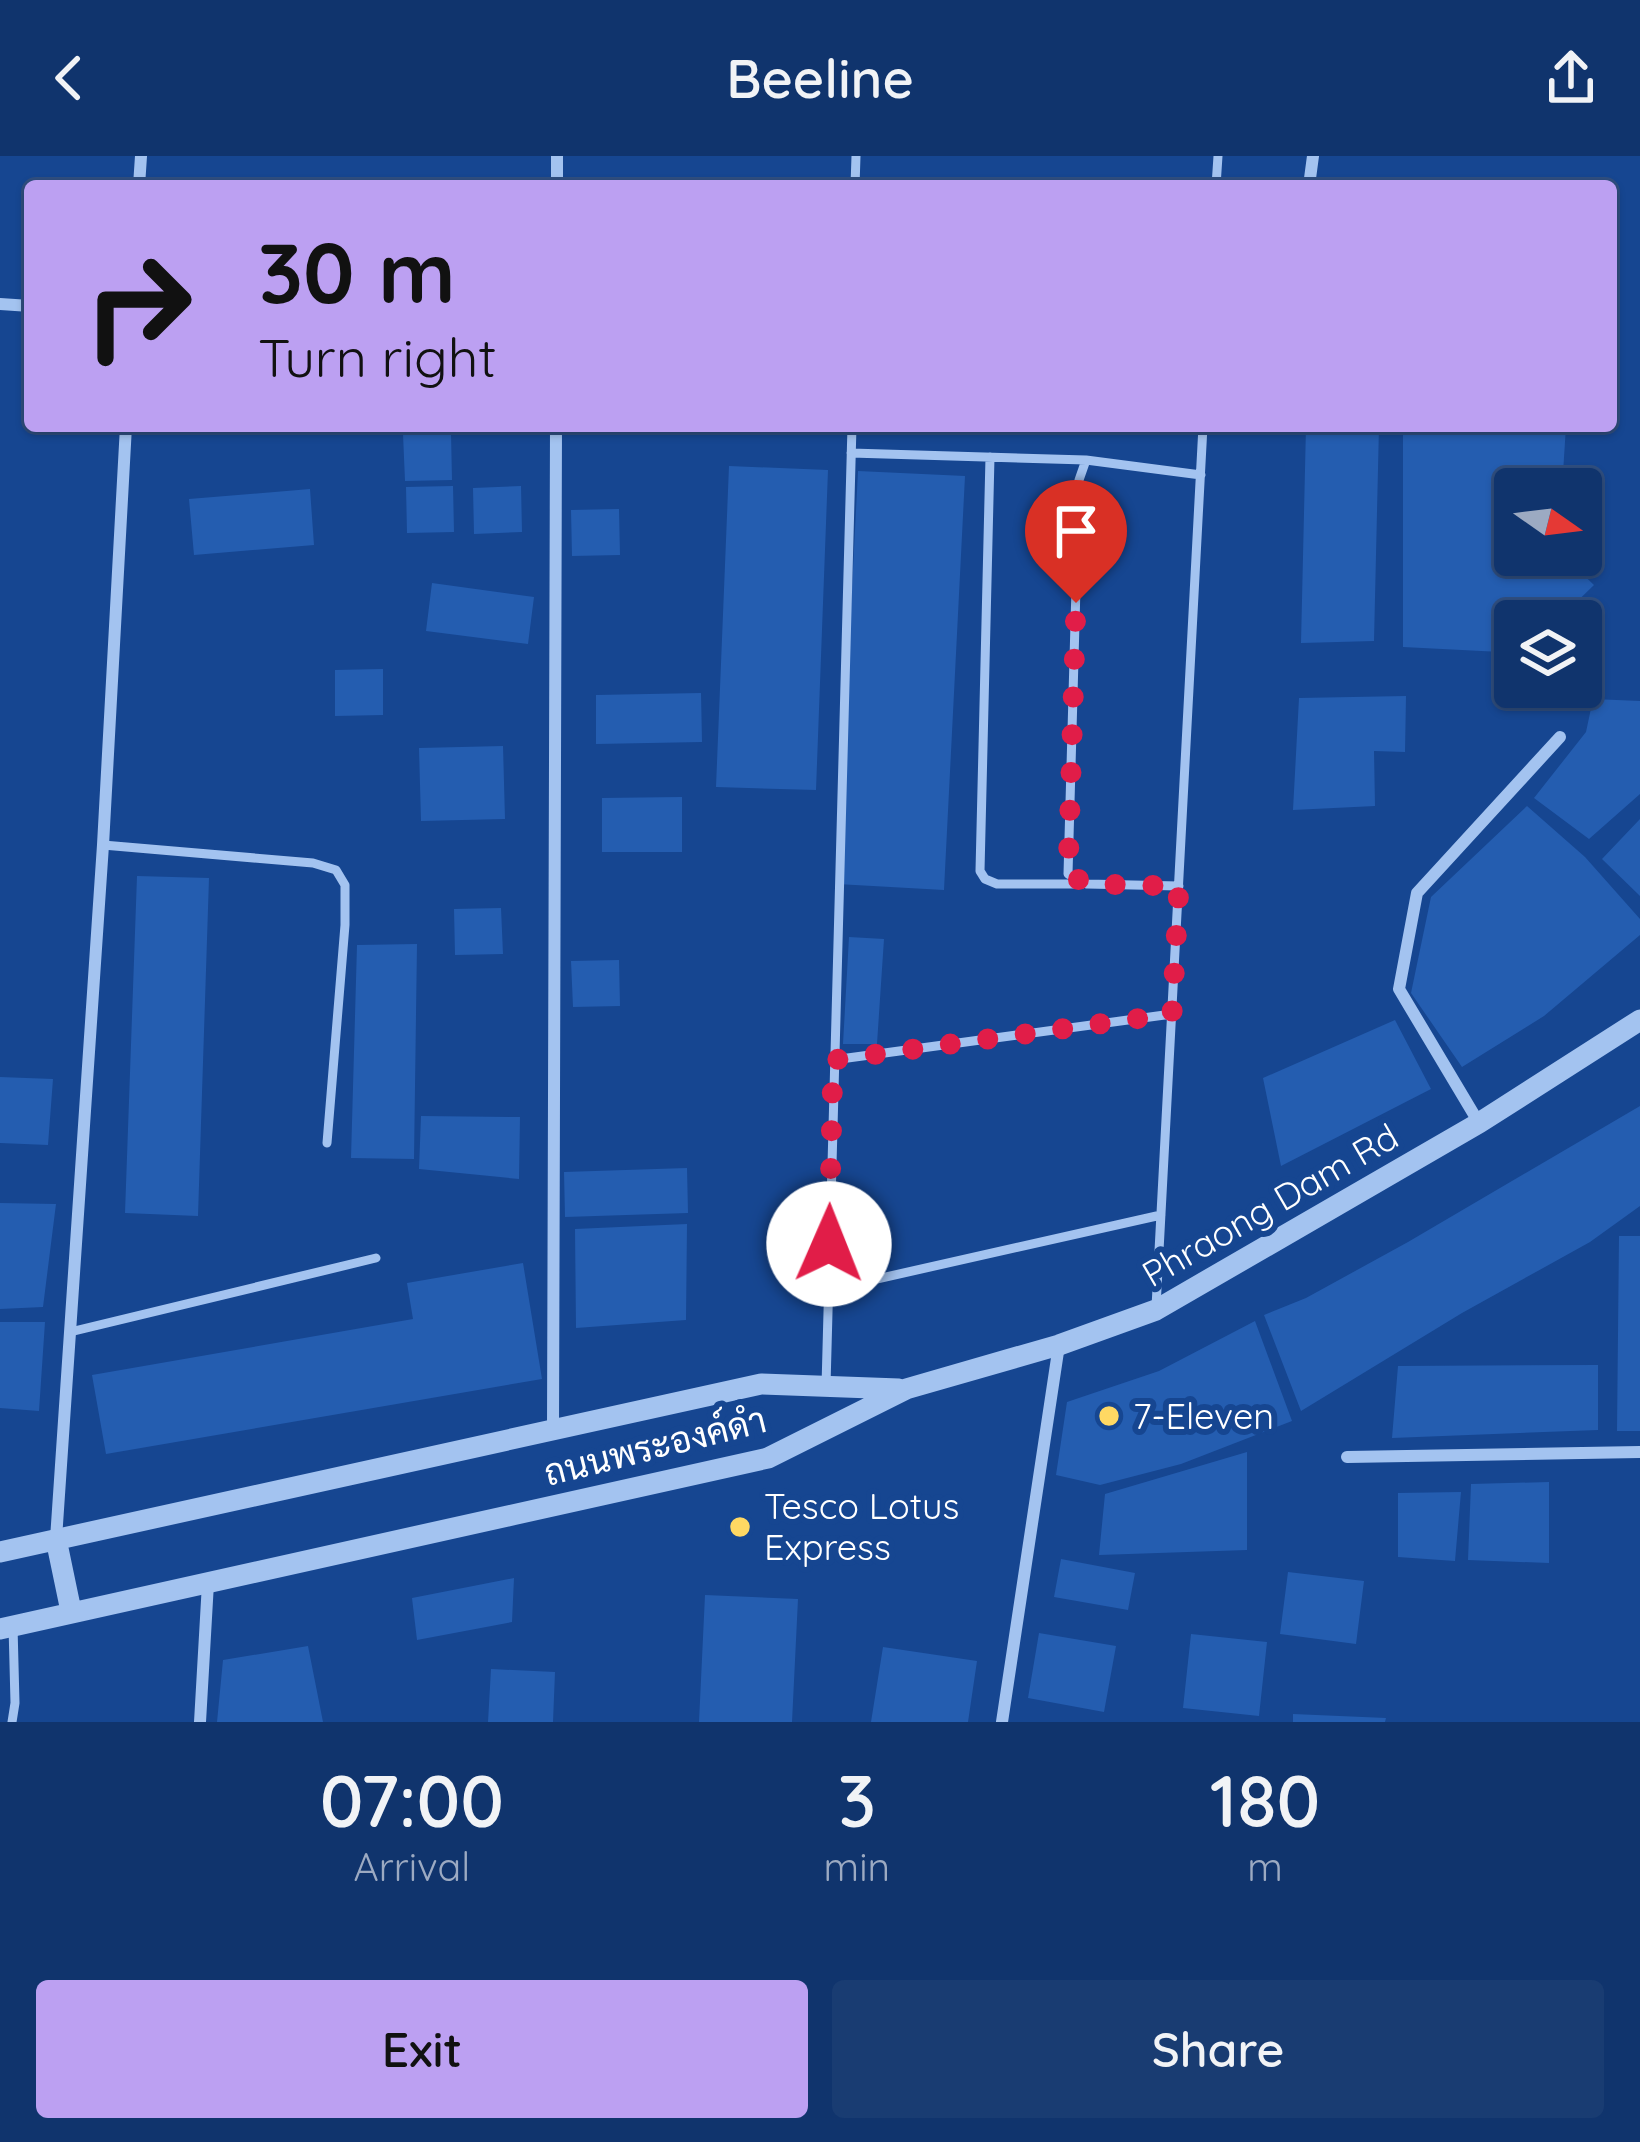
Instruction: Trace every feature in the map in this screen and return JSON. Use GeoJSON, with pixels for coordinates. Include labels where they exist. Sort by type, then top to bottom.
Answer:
{"type":"FeatureCollection","features":[{"type":"Feature","properties":{"kind":"street"},"geometry":{"type":"LineString","coordinates":[[71,1611],[56,1539],[103,845],[125,432]]}},
{"type":"Feature","properties":{"kind":"street"},"geometry":{"type":"LineString","coordinates":[[553,1430],[556,432]]}},
{"type":"Feature","properties":{"kind":"street"},"geometry":{"type":"LineString","coordinates":[[1479,1124],[1399,989],[1417,893],[1561,737]]}},
{"type":"Feature","properties":{"kind":"street","name":"Phraong Dam Rd"},"geometry":{"type":"LineString","coordinates":[[906,1389],[1059,1345],[1156,1310],[1479,1124],[1638,1026]]}},
{"type":"Feature","properties":{"kind":"street"},"geometry":{"type":"LineString","coordinates":[[1002,1722],[1059,1345]]}},
{"type":"Feature","properties":{"kind":"street","name":"ถนนพระองค์ดำ"},"geometry":{"type":"LineString","coordinates":[[0,1552],[761,1384],[906,1389]]}},
{"type":"Feature","properties":{"kind":"street","name":"ถนนพระองค์ดำ"},"geometry":{"type":"LineString","coordinates":[[6,1628],[767,1458],[906,1389]]}},
{"type":"Feature","properties":{"kind":"street"},"geometry":{"type":"LineString","coordinates":[[1347,1457],[1640,1452]]}},
{"type":"Feature","properties":{"kind":"street"},"geometry":{"type":"LineString","coordinates":[[200,1722],[208,1583]]}},
{"type":"Feature","properties":{"kind":"lane"},"geometry":{"type":"LineString","coordinates":[[826,1386],[852,432]]}},
{"type":"Feature","properties":{"kind":"lane"},"geometry":{"type":"LineString","coordinates":[[1156,1310],[1203,432]]}},
{"type":"Feature","properties":{"kind":"lane"},"geometry":{"type":"LineString","coordinates":[[851,453],[1086,460],[1201,475]]}},
{"type":"Feature","properties":{"kind":"lane"},"geometry":{"type":"LineString","coordinates":[[990,457],[980,871],[998,884],[1179,886]]}},
{"type":"Feature","properties":{"kind":"lane"},"geometry":{"type":"LineString","coordinates":[[1086,460],[1079,480],[1066,861],[1068,874],[1087,884]]}},
{"type":"Feature","properties":{"kind":"lane"},"geometry":{"type":"LineString","coordinates":[[103,845],[314,863],[336,870],[345,885],[345,925],[328,1143]]}},
{"type":"Feature","properties":{"kind":"lane"},"geometry":{"type":"LineString","coordinates":[[833,1060],[1172,1014]]}},
{"type":"Feature","properties":{"kind":"lane"},"geometry":{"type":"LineString","coordinates":[[828,1290],[1162,1215]]}},
{"type":"Feature","properties":{"kind":"lane"},"geometry":{"type":"LineString","coordinates":[[70,1332],[376,1258]]}},
{"type":"Feature","properties":{"kind":"lane"},"geometry":{"type":"LineString","coordinates":[[6,1628],[16,1703],[12,1722]]}},
{"type":"Feature","properties":{"kind":"building"},"geometry":{"type":"Polygon","coordinates":[[[1306,432],[1379,432],[1374,641],[1301,643],[1306,432]]]}},
{"type":"Feature","properties":{"kind":"building"},"geometry":{"type":"Polygon","coordinates":[[[1403,432],[1566,432],[1563,468],[1494,468],[1494,576],[1585,576],[1594,585],[1579,600],[1494,600],[1494,652],[1403,647],[1403,432]]]}},
{"type":"Feature","properties":{"kind":"building"},"geometry":{"type":"Polygon","coordinates":[[[451,433],[452,480],[405,481],[403,434],[451,433]]]}},
{"type":"Feature","properties":{"kind":"building"},"geometry":{"type":"Polygon","coordinates":[[[729,466],[828,470],[816,790],[716,787],[729,466]]]}},
{"type":"Feature","properties":{"kind":"building"},"geometry":{"type":"Polygon","coordinates":[[[858,471],[965,476],[944,890],[837,884],[858,471]]]}},
{"type":"Feature","properties":{"kind":"building"},"geometry":{"type":"Polygon","coordinates":[[[453,486],[454,532],[407,533],[406,487],[453,486]]]}},
{"type":"Feature","properties":{"kind":"building"},"geometry":{"type":"Polygon","coordinates":[[[521,486],[522,532],[474,534],[473,488],[521,486]]]}},
{"type":"Feature","properties":{"kind":"building"},"geometry":{"type":"Polygon","coordinates":[[[310,489],[314,545],[194,555],[189,499],[310,489]]]}},
{"type":"Feature","properties":{"kind":"building"},"geometry":{"type":"Polygon","coordinates":[[[619,509],[620,555],[572,556],[571,510],[619,509]]]}},
{"type":"Feature","properties":{"kind":"building"},"geometry":{"type":"Polygon","coordinates":[[[432,583],[534,597],[528,644],[426,631],[432,583]]]}},
{"type":"Feature","properties":{"kind":"building"},"geometry":{"type":"Polygon","coordinates":[[[383,669],[383,715],[335,716],[335,670],[383,669]]]}},
{"type":"Feature","properties":{"kind":"building"},"geometry":{"type":"Polygon","coordinates":[[[701,693],[702,742],[596,744],[596,695],[701,693]]]}},
{"type":"Feature","properties":{"kind":"building"},"geometry":{"type":"Polygon","coordinates":[[[1406,696],[1405,752],[1374,751],[1375,806],[1293,810],[1299,698],[1406,696]]]}},
{"type":"Feature","properties":{"kind":"building"},"geometry":{"type":"Polygon","coordinates":[[[1602,699],[1640,701],[1640,794],[1589,839],[1534,798],[1586,732],[1591,708],[1602,708],[1602,699]]]}},
{"type":"Feature","properties":{"kind":"building"},"geometry":{"type":"Polygon","coordinates":[[[503,746],[505,819],[421,821],[419,748],[503,746]]]}},
{"type":"Feature","properties":{"kind":"building"},"geometry":{"type":"Polygon","coordinates":[[[682,797],[682,852],[602,852],[602,798],[682,797]]]}},
{"type":"Feature","properties":{"kind":"building"},"geometry":{"type":"Polygon","coordinates":[[[1527,806],[1585,857],[1640,919],[1640,935],[1544,1016],[1462,1067],[1411,993],[1431,897],[1527,806]]]}},
{"type":"Feature","properties":{"kind":"building"},"geometry":{"type":"Polygon","coordinates":[[[1640,819],[1640,896],[1602,859],[1640,819]]]}},
{"type":"Feature","properties":{"kind":"building"},"geometry":{"type":"Polygon","coordinates":[[[137,876],[209,878],[198,1216],[125,1213],[137,876]]]}},
{"type":"Feature","properties":{"kind":"building"},"geometry":{"type":"Polygon","coordinates":[[[501,908],[503,954],[455,955],[454,909],[501,908]]]}},
{"type":"Feature","properties":{"kind":"building"},"geometry":{"type":"Polygon","coordinates":[[[849,937],[884,939],[877,1044],[843,1044],[849,937]]]}},
{"type":"Feature","properties":{"kind":"building"},"geometry":{"type":"Polygon","coordinates":[[[417,944],[414,1159],[351,1158],[357,945],[417,944]]]}},
{"type":"Feature","properties":{"kind":"building"},"geometry":{"type":"Polygon","coordinates":[[[619,960],[620,1006],[573,1007],[571,961],[619,960]]]}},
{"type":"Feature","properties":{"kind":"building"},"geometry":{"type":"Polygon","coordinates":[[[1395,1020],[1431,1089],[1281,1166],[1263,1078],[1395,1020]]]}},
{"type":"Feature","properties":{"kind":"building"},"geometry":{"type":"Polygon","coordinates":[[[0,1077],[53,1079],[48,1145],[0,1143],[0,1077]]]}},
{"type":"Feature","properties":{"kind":"building"},"geometry":{"type":"Polygon","coordinates":[[[1640,1106],[1640,1206],[1590,1242],[1301,1411],[1264,1315],[1306,1298],[1408,1242],[1640,1106]]]}},
{"type":"Feature","properties":{"kind":"building"},"geometry":{"type":"Polygon","coordinates":[[[421,1116],[520,1117],[519,1179],[419,1169],[421,1116]]]}},
{"type":"Feature","properties":{"kind":"building"},"geometry":{"type":"Polygon","coordinates":[[[687,1168],[688,1213],[565,1217],[564,1172],[687,1168]]]}},
{"type":"Feature","properties":{"kind":"building"},"geometry":{"type":"Polygon","coordinates":[[[0,1203],[56,1204],[43,1307],[0,1309],[0,1203]]]}},
{"type":"Feature","properties":{"kind":"building"},"geometry":{"type":"Polygon","coordinates":[[[687,1224],[686,1320],[576,1328],[575,1229],[687,1224]]]}},
{"type":"Feature","properties":{"kind":"building"},"geometry":{"type":"Polygon","coordinates":[[[1619,1236],[1640,1236],[1640,1431],[1617,1431],[1619,1236]]]}},
{"type":"Feature","properties":{"kind":"building"},"geometry":{"type":"Polygon","coordinates":[[[523,1263],[542,1379],[106,1454],[92,1375],[413,1319],[407,1283],[523,1263]]]}},
{"type":"Feature","properties":{"kind":"building"},"geometry":{"type":"Polygon","coordinates":[[[1255,1321],[1292,1421],[1181,1464],[1100,1485],[1056,1475],[1067,1402],[1159,1371],[1255,1321]]]}},
{"type":"Feature","properties":{"kind":"building"},"geometry":{"type":"Polygon","coordinates":[[[0,1322],[45,1322],[39,1411],[0,1408],[0,1322]]]}},
{"type":"Feature","properties":{"kind":"building"},"geometry":{"type":"Polygon","coordinates":[[[1598,1365],[1598,1430],[1392,1438],[1398,1366],[1598,1365]]]}},
{"type":"Feature","properties":{"kind":"building"},"geometry":{"type":"Polygon","coordinates":[[[1247,1452],[1247,1550],[1099,1555],[1105,1494],[1247,1452]]]}},
{"type":"Feature","properties":{"kind":"building"},"geometry":{"type":"Polygon","coordinates":[[[1549,1482],[1549,1563],[1468,1560],[1471,1484],[1549,1482]]]}},
{"type":"Feature","properties":{"kind":"building"},"geometry":{"type":"Polygon","coordinates":[[[1461,1492],[1455,1561],[1398,1557],[1398,1493],[1461,1492]]]}},
{"type":"Feature","properties":{"kind":"building"},"geometry":{"type":"Polygon","coordinates":[[[1061,1559],[1135,1573],[1128,1610],[1054,1597],[1061,1559]]]}},
{"type":"Feature","properties":{"kind":"building"},"geometry":{"type":"Polygon","coordinates":[[[1288,1572],[1364,1581],[1356,1644],[1280,1634],[1288,1572]]]}},
{"type":"Feature","properties":{"kind":"building"},"geometry":{"type":"Polygon","coordinates":[[[514,1578],[512,1622],[417,1640],[412,1598],[514,1578]]]}},
{"type":"Feature","properties":{"kind":"building"},"geometry":{"type":"Polygon","coordinates":[[[705,1595],[798,1599],[792,1722],[699,1722],[705,1595]]]}},
{"type":"Feature","properties":{"kind":"building"},"geometry":{"type":"Polygon","coordinates":[[[1039,1633],[1116,1646],[1104,1712],[1028,1698],[1039,1633]]]}},
{"type":"Feature","properties":{"kind":"building"},"geometry":{"type":"Polygon","coordinates":[[[1191,1634],[1267,1642],[1259,1716],[1183,1708],[1191,1634]]]}},
{"type":"Feature","properties":{"kind":"building"},"geometry":{"type":"Polygon","coordinates":[[[308,1646],[323,1722],[217,1722],[223,1660],[308,1646]]]}},
{"type":"Feature","properties":{"kind":"building"},"geometry":{"type":"Polygon","coordinates":[[[883,1647],[977,1661],[968,1722],[871,1722],[883,1647]]]}},
{"type":"Feature","properties":{"kind":"building"},"geometry":{"type":"Polygon","coordinates":[[[491,1669],[555,1672],[553,1722],[488,1722],[491,1669]]]}},
{"type":"Feature","properties":{"kind":"building"},"geometry":{"type":"Polygon","coordinates":[[[1293,1714],[1386,1718],[1385,1722],[1293,1722],[1293,1714]]]}},
{"type":"Feature","properties":{"kind":"place","name":"7-Eleven"},"geometry":{"type":"Point","coordinates":[1109,1416]}},
{"type":"Feature","properties":{"kind":"place","name":"Tesco Lotus Express"},"geometry":{"type":"Point","coordinates":[740,1527]}},
{"type":"Feature","properties":{"kind":"route"},"geometry":{"type":"LineString","coordinates":[[829,1244],[833,1060],[1172,1014],[1179,886],[1087,884],[1068,874],[1076,603]]}}]}
